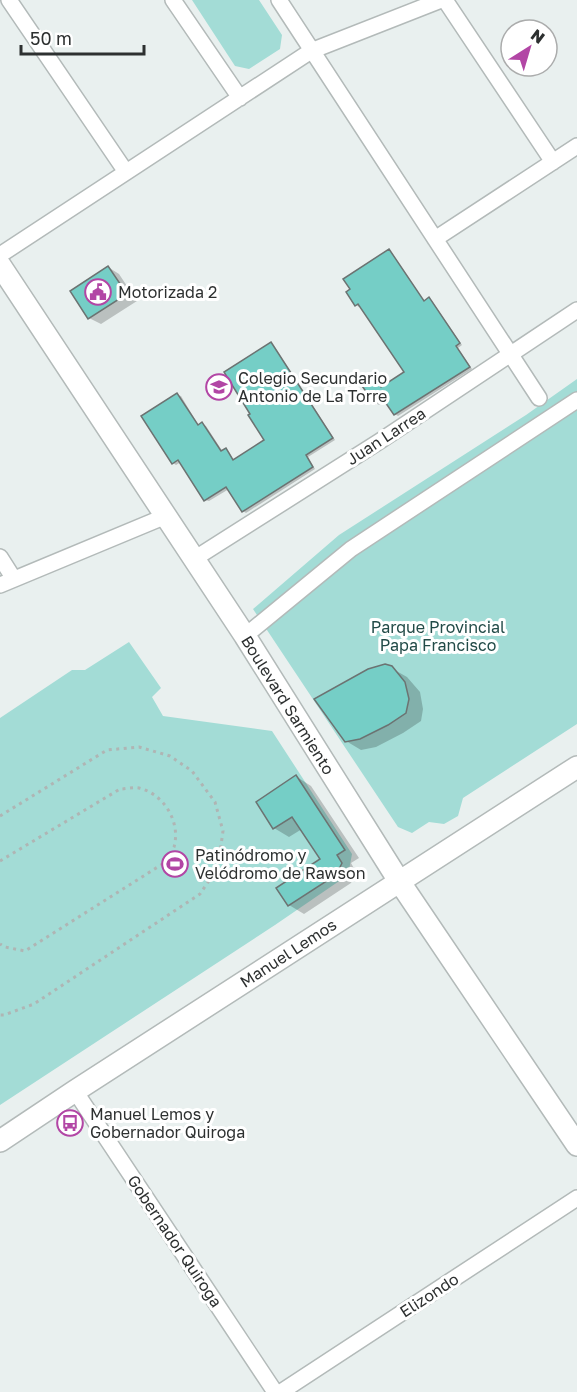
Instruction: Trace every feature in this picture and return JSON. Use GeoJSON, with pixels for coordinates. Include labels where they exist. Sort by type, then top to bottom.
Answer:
{"type":"FeatureCollection","features":[{"type":"Feature","properties":{"kind":"street"},"geometry":{"type":"LineString","coordinates":[[9,0],[126,172]]}},
{"type":"Feature","properties":{"kind":"street"},"geometry":{"type":"LineString","coordinates":[[173,0],[240,98]]}},
{"type":"Feature","properties":{"kind":"street"},"geometry":{"type":"LineString","coordinates":[[279,0],[539,398]]}},
{"type":"Feature","properties":{"kind":"street"},"geometry":{"type":"LineString","coordinates":[[0,255],[311,51],[443,0],[553,162]]}},
{"type":"Feature","properties":{"kind":"street"},"geometry":{"type":"LineString","coordinates":[[435,239],[577,146]]}},
{"type":"Feature","properties":{"kind":"street","name":"Boulevard Sarmiento"},"geometry":{"type":"LineString","coordinates":[[0,265],[245,636],[399,882],[577,1145]]}},
{"type":"Feature","properties":{"kind":"street","name":"Juan Larrea"},"geometry":{"type":"LineString","coordinates":[[194,559],[380,441],[577,310]]}},
{"type":"Feature","properties":{"kind":"street"},"geometry":{"type":"LineString","coordinates":[[245,636],[351,549],[577,400]]}},
{"type":"Feature","properties":{"kind":"street"},"geometry":{"type":"LineString","coordinates":[[0,557],[7,582],[166,516]]}},
{"type":"Feature","properties":{"kind":"street","name":"Manuel Lemos"},"geometry":{"type":"LineString","coordinates":[[0,1141],[577,767]]}},
{"type":"Feature","properties":{"kind":"street","name":"Gobernador Quiroga"},"geometry":{"type":"LineString","coordinates":[[75,1091],[275,1392]]}},
{"type":"Feature","properties":{"kind":"street","name":"Elizondo"},"geometry":{"type":"LineString","coordinates":[[280,1392],[577,1198]]}},
{"type":"Feature","properties":{"kind":"path"},"geometry":{"type":"LineString","coordinates":[[0,816],[107,750],[139,747],[170,756],[192,771],[215,802],[223,831],[220,852],[212,876],[200,894],[34,1005],[0,1015]]}},
{"type":"Feature","properties":{"kind":"path"},"geometry":{"type":"LineString","coordinates":[[0,861],[120,789],[138,788],[159,797],[169,810],[176,832],[173,848],[164,863],[25,951],[0,944]]}},
{"type":"Feature","properties":{"kind":"green space"},"geometry":{"type":"Polygon","coordinates":[[[192,0],[259,0],[282,35],[280,49],[249,69],[235,66],[192,0]]]}},
{"type":"Feature","properties":{"kind":"green space","name":"Parque Provincial Papa Francisco"},"geometry":{"type":"Polygon","coordinates":[[[577,379],[577,724],[463,798],[458,816],[444,824],[429,822],[412,833],[398,827],[253,609],[339,535],[526,415],[577,379]]]}},
{"type":"Feature","properties":{"kind":"green space","name":"Patinódromo y Velódromo de Rawson"},"geometry":{"type":"Polygon","coordinates":[[[129,642],[161,688],[152,697],[163,716],[272,731],[352,854],[348,875],[0,1105],[0,718],[72,670],[85,670],[129,642]]]}},
{"type":"Feature","properties":{"kind":"building"},"geometry":{"type":"Polygon","coordinates":[[[389,249],[424,301],[429,297],[460,343],[456,346],[470,367],[394,415],[383,399],[375,404],[362,386],[375,378],[381,387],[404,372],[358,304],[355,306],[346,292],[350,289],[343,279],[389,249]]]}},
{"type":"Feature","properties":{"kind":"building","name":"Motorizada 2"},"geometry":{"type":"Polygon","coordinates":[[[108,266],[127,294],[88,319],[70,291],[108,266]]]}},
{"type":"Feature","properties":{"kind":"building"},"geometry":{"type":"Polygon","coordinates":[[[271,342],[333,438],[306,455],[313,467],[242,512],[226,487],[204,501],[178,460],[172,464],[141,416],[177,393],[198,425],[202,422],[221,451],[226,448],[233,460],[264,440],[224,372],[271,342]]]}},
{"type":"Feature","properties":{"kind":"building"},"geometry":{"type":"Polygon","coordinates":[[[385,664],[392,666],[405,682],[409,699],[406,713],[360,739],[345,742],[314,699],[368,669],[385,664]]]}},
{"type":"Feature","properties":{"kind":"building"},"geometry":{"type":"Polygon","coordinates":[[[296,775],[345,850],[337,855],[342,863],[336,875],[288,906],[276,888],[320,859],[292,817],[273,829],[256,802],[296,775]]]}},
{"type":"Feature","properties":{"kind":"place","name":"Motorizada 2"},"geometry":{"type":"Point","coordinates":[98,292]}},
{"type":"Feature","properties":{"kind":"place","name":"Colegio Secundario Antonio de La Torre"},"geometry":{"type":"Point","coordinates":[219,387]}},
{"type":"Feature","properties":{"kind":"place","name":"Patinódromo y Velódromo de Rawson"},"geometry":{"type":"Point","coordinates":[175,864]}},
{"type":"Feature","properties":{"kind":"place","name":"Manuel Lemos y Gobernador Quiroga"},"geometry":{"type":"Point","coordinates":[70,1123]}}]}
